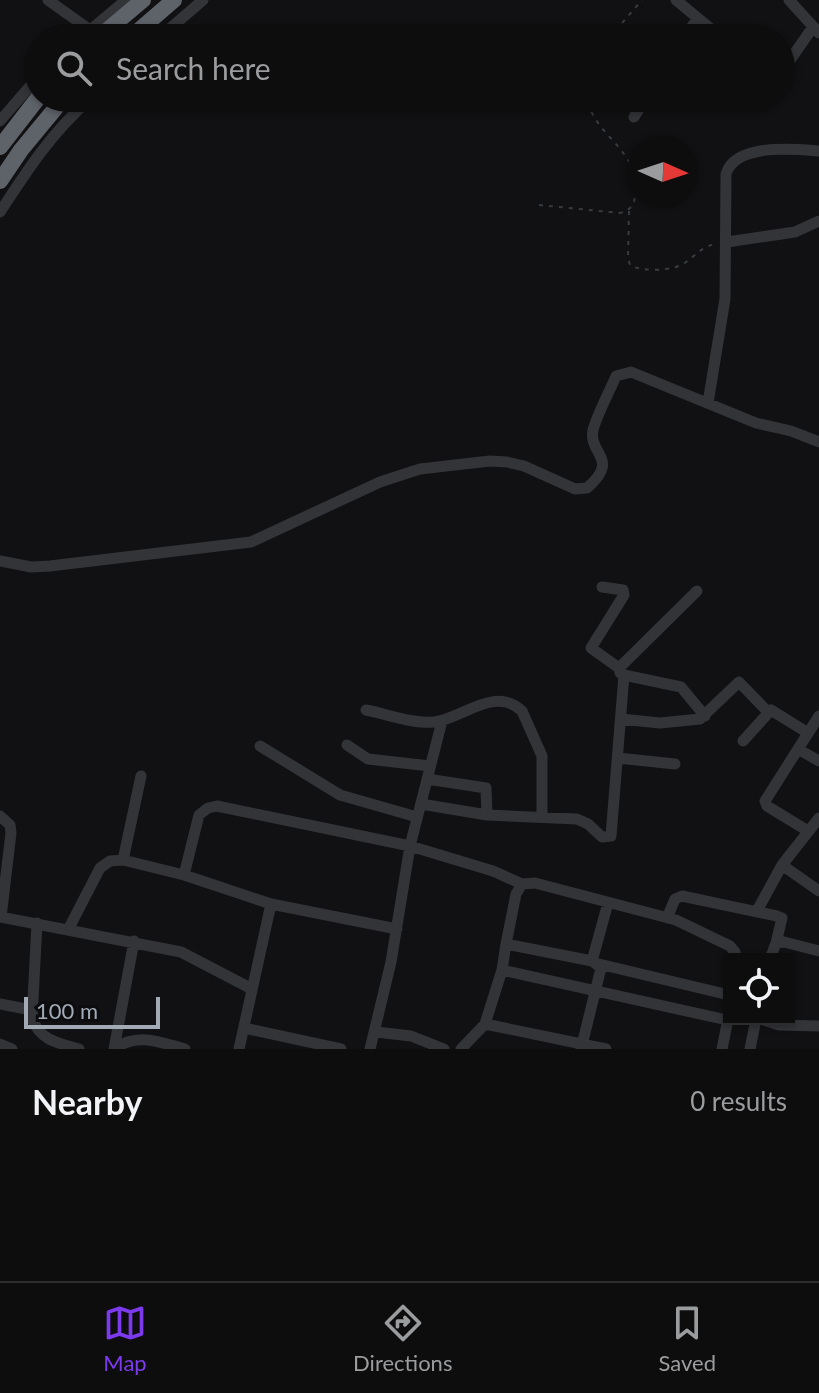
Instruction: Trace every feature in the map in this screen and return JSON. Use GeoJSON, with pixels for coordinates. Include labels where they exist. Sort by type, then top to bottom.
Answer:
{"type":"FeatureCollection","features":[{"type":"Feature","properties":{"kind":"highway"},"geometry":{"type":"LineString","coordinates":[[107,24],[143,0]]}},
{"type":"Feature","properties":{"kind":"highway"},"geometry":{"type":"LineString","coordinates":[[146,24],[174,0]]}},
{"type":"Feature","properties":{"kind":"highway"},"geometry":{"type":"LineString","coordinates":[[0,147],[27,112]]}},
{"type":"Feature","properties":{"kind":"highway"},"geometry":{"type":"LineString","coordinates":[[0,181],[52,112]]}},
{"type":"Feature","properties":{"kind":"street"},"geometry":{"type":"LineString","coordinates":[[48,0],[77,24]]}},
{"type":"Feature","properties":{"kind":"street"},"geometry":{"type":"LineString","coordinates":[[101,24],[126,0]]}},
{"type":"Feature","properties":{"kind":"street"},"geometry":{"type":"LineString","coordinates":[[175,24],[203,0]]}},
{"type":"Feature","properties":{"kind":"street"},"geometry":{"type":"LineString","coordinates":[[676,0],[704,24]]}},
{"type":"Feature","properties":{"kind":"street"},"geometry":{"type":"LineString","coordinates":[[789,0],[816,30],[795,56]]}},
{"type":"Feature","properties":{"kind":"street"},"geometry":{"type":"LineString","coordinates":[[694,24],[697,19]]}},
{"type":"Feature","properties":{"kind":"street"},"geometry":{"type":"LineString","coordinates":[[0,121],[24,93]]}},
{"type":"Feature","properties":{"kind":"street"},"geometry":{"type":"LineString","coordinates":[[0,212],[44,145],[75,112]]}},
{"type":"Feature","properties":{"kind":"street"},"geometry":{"type":"LineString","coordinates":[[634,117],[637,112]]}},
{"type":"Feature","properties":{"kind":"street"},"geometry":{"type":"LineString","coordinates":[[708,403],[725,299],[726,174],[729,164],[737,158],[781,148],[819,151]]}},
{"type":"Feature","properties":{"kind":"street"},"geometry":{"type":"LineString","coordinates":[[727,242],[795,232],[819,221]]}},
{"type":"Feature","properties":{"kind":"street"},"geometry":{"type":"LineString","coordinates":[[0,561],[31,567],[50,566],[251,542],[380,482],[420,469],[507,462],[524,466],[575,489],[583,489],[591,486],[602,468],[603,461],[592,436],[616,376],[631,372],[756,423],[791,431],[819,442]]}},
{"type":"Feature","properties":{"kind":"street"},"geometry":{"type":"LineString","coordinates":[[602,587],[623,590],[624,595],[591,648],[622,672],[681,687],[705,716]]}},
{"type":"Feature","properties":{"kind":"street"},"geometry":{"type":"LineString","coordinates":[[421,804],[487,815],[583,820],[602,837],[611,836],[622,672],[697,591]]}},
{"type":"Feature","properties":{"kind":"street"},"geometry":{"type":"LineString","coordinates":[[621,719],[660,723],[694,721],[705,716],[739,682],[768,712]]}},
{"type":"Feature","properties":{"kind":"street"},"geometry":{"type":"LineString","coordinates":[[366,710],[424,722],[442,721],[483,703],[509,703],[522,711],[542,756],[542,817]]}},
{"type":"Feature","properties":{"kind":"street"},"geometry":{"type":"LineString","coordinates":[[743,741],[768,712],[775,711],[808,733]]}},
{"type":"Feature","properties":{"kind":"street"},"geometry":{"type":"LineString","coordinates":[[808,831],[767,806],[765,801],[819,716]]}},
{"type":"Feature","properties":{"kind":"street"},"geometry":{"type":"LineString","coordinates":[[370,1049],[397,929],[410,846],[442,721]]}},
{"type":"Feature","properties":{"kind":"street"},"geometry":{"type":"LineString","coordinates":[[347,745],[368,759],[430,766]]}},
{"type":"Feature","properties":{"kind":"street"},"geometry":{"type":"LineString","coordinates":[[260,746],[330,791],[417,817]]}},
{"type":"Feature","properties":{"kind":"street"},"geometry":{"type":"LineString","coordinates":[[798,749],[819,761]]}},
{"type":"Feature","properties":{"kind":"street"},"geometry":{"type":"LineString","coordinates":[[618,758],[675,764]]}},
{"type":"Feature","properties":{"kind":"street"},"geometry":{"type":"LineString","coordinates":[[123,860],[141,776]]}},
{"type":"Feature","properties":{"kind":"street"},"geometry":{"type":"LineString","coordinates":[[427,779],[486,788],[489,792],[487,815]]}},
{"type":"Feature","properties":{"kind":"street"},"geometry":{"type":"LineString","coordinates":[[184,875],[199,815],[217,806],[410,846],[493,871],[522,884],[535,883],[667,918],[687,924],[730,946],[735,953]]}},
{"type":"Feature","properties":{"kind":"street"},"geometry":{"type":"LineString","coordinates":[[0,816],[10,825],[11,833],[0,917],[69,928],[191,955],[252,989]]}},
{"type":"Feature","properties":{"kind":"street"},"geometry":{"type":"LineString","coordinates":[[757,911],[782,865],[819,818]]}},
{"type":"Feature","properties":{"kind":"street"},"geometry":{"type":"LineString","coordinates":[[69,928],[100,868],[110,861],[123,860],[184,875],[271,904],[397,929]]}},
{"type":"Feature","properties":{"kind":"street"},"geometry":{"type":"LineString","coordinates":[[782,865],[819,891]]}},
{"type":"Feature","properties":{"kind":"street"},"geometry":{"type":"LineString","coordinates":[[461,1049],[485,1024],[502,970],[516,894],[522,884]]}},
{"type":"Feature","properties":{"kind":"street"},"geometry":{"type":"LineString","coordinates":[[667,918],[675,899],[682,896],[782,918],[772,953]]}},
{"type":"Feature","properties":{"kind":"street"},"geometry":{"type":"LineString","coordinates":[[596,963],[608,903]]}},
{"type":"Feature","properties":{"kind":"street"},"geometry":{"type":"LineString","coordinates":[[239,1049],[271,904]]}},
{"type":"Feature","properties":{"kind":"street"},"geometry":{"type":"LineString","coordinates":[[37,923],[31,1010],[37,1030],[45,1039],[79,1049]]}},
{"type":"Feature","properties":{"kind":"street"},"geometry":{"type":"LineString","coordinates":[[134,941],[114,1049],[136,1038],[185,1049]]}},
{"type":"Feature","properties":{"kind":"street"},"geometry":{"type":"LineString","coordinates":[[776,943],[784,942],[819,951]]}},
{"type":"Feature","properties":{"kind":"street"},"geometry":{"type":"LineString","coordinates":[[506,944],[723,994]]}},
{"type":"Feature","properties":{"kind":"street"},"geometry":{"type":"LineString","coordinates":[[582,1046],[601,968],[596,963]]}},
{"type":"Feature","properties":{"kind":"street"},"geometry":{"type":"LineString","coordinates":[[502,970],[723,1016]]}},
{"type":"Feature","properties":{"kind":"street"},"geometry":{"type":"LineString","coordinates":[[0,1004],[31,1010]]}},
{"type":"Feature","properties":{"kind":"street"},"geometry":{"type":"LineString","coordinates":[[485,1024],[606,1049]]}},
{"type":"Feature","properties":{"kind":"street"},"geometry":{"type":"LineString","coordinates":[[722,1049],[726,1025]]}},
{"type":"Feature","properties":{"kind":"street"},"geometry":{"type":"LineString","coordinates":[[750,1049],[757,1025]]}},
{"type":"Feature","properties":{"kind":"street"},"geometry":{"type":"LineString","coordinates":[[779,1025],[819,1026]]}},
{"type":"Feature","properties":{"kind":"street"},"geometry":{"type":"LineString","coordinates":[[244,1028],[341,1049]]}},
{"type":"Feature","properties":{"kind":"street"},"geometry":{"type":"LineString","coordinates":[[376,1032],[411,1036],[444,1049]]}},
{"type":"Feature","properties":{"kind":"street"},"geometry":{"type":"LineString","coordinates":[[0,1044],[12,1049]]}},
{"type":"Feature","properties":{"kind":"path"},"geometry":{"type":"LineString","coordinates":[[621,24],[642,0]]}},
{"type":"Feature","properties":{"kind":"path"},"geometry":{"type":"LineString","coordinates":[[592,112],[627,155],[635,174],[634,203],[629,210],[630,265],[636,269],[675,267],[702,247],[727,242]]}},
{"type":"Feature","properties":{"kind":"path"},"geometry":{"type":"LineString","coordinates":[[539,205],[620,213],[629,210]]}}]}
